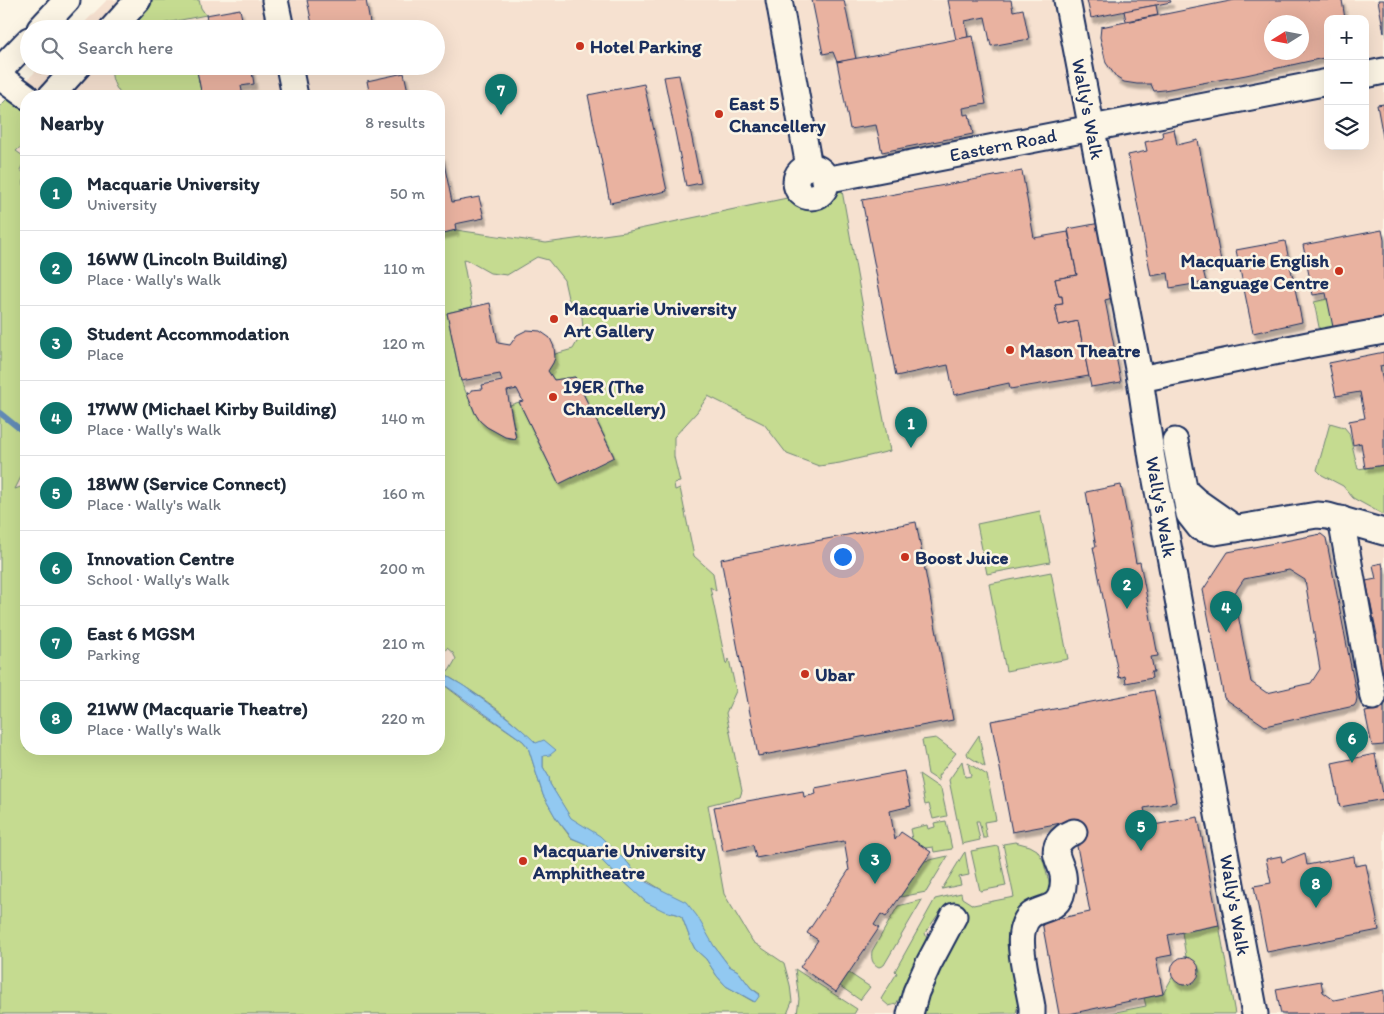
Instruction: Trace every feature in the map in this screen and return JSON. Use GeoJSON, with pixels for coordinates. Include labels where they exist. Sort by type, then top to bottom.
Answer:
{"type":"FeatureCollection","features":[{"type":"Feature","properties":{"kind":"street"},"geometry":{"type":"LineString","coordinates":[[49,20],[68,0]]}},
{"type":"Feature","properties":{"kind":"street"},"geometry":{"type":"LineString","coordinates":[[120,20],[138,0]]}},
{"type":"Feature","properties":{"kind":"street"},"geometry":{"type":"LineString","coordinates":[[275,0],[279,20]]}},
{"type":"Feature","properties":{"kind":"street","name":"Eastern Road"},"geometry":{"type":"LineString","coordinates":[[780,0],[817,174],[1081,130],[1324,83]]}},
{"type":"Feature","properties":{"kind":"street","name":"Wally's Walk"},"geometry":{"type":"LineString","coordinates":[[1067,0],[1081,130],[1140,379],[1152,459],[1255,1014]]}},
{"type":"Feature","properties":{"kind":"street"},"geometry":{"type":"LineString","coordinates":[[0,70],[20,49]]}},
{"type":"Feature","properties":{"kind":"street"},"geometry":{"type":"LineString","coordinates":[[1369,74],[1384,71]]}},
{"type":"Feature","properties":{"kind":"street"},"geometry":{"type":"LineString","coordinates":[[56,90],[70,75]]}},
{"type":"Feature","properties":{"kind":"street"},"geometry":{"type":"LineString","coordinates":[[290,75],[294,90]]}},
{"type":"Feature","properties":{"kind":"street"},"geometry":{"type":"LineString","coordinates":[[0,77],[20,92]]}},
{"type":"Feature","properties":{"kind":"street"},"geometry":{"type":"LineString","coordinates":[[1140,379],[1384,331]]}},
{"type":"Feature","properties":{"kind":"street"},"geometry":{"type":"LineString","coordinates":[[1176,441],[1185,491],[1196,501],[1236,528],[1317,515],[1341,519],[1384,532]]}},
{"type":"Feature","properties":{"kind":"street"},"geometry":{"type":"LineString","coordinates":[[1341,519],[1373,698]]}},
{"type":"Feature","properties":{"kind":"street"},"geometry":{"type":"LineString","coordinates":[[1032,1014],[1022,954],[1021,938],[1023,927],[1027,918],[1034,912],[1055,904],[1061,895],[1063,874],[1056,847],[1065,836],[1074,832]]}},
{"type":"Feature","properties":{"kind":"street"},"geometry":{"type":"LineString","coordinates":[[910,1014],[916,992],[928,965],[954,916]]}},
{"type":"Feature","properties":{"kind":"shaded area"},"geometry":{"type":"Polygon","coordinates":[[[107,0],[1384,0],[1384,1014],[0,1014],[0,107],[32,75],[445,75],[445,20],[87,20],[107,0]]]}},
{"type":"Feature","properties":{"kind":"green space"},"geometry":{"type":"Polygon","coordinates":[[[148,0],[199,0],[201,8],[206,15],[181,20],[129,20],[148,0]]]}},
{"type":"Feature","properties":{"kind":"green space"},"geometry":{"type":"Polygon","coordinates":[[[112,75],[198,75],[201,90],[118,90],[112,75]]]}},
{"type":"Feature","properties":{"kind":"green space"},"geometry":{"type":"Polygon","coordinates":[[[10,96],[20,104],[20,147],[16,151],[20,154],[20,479],[15,489],[20,487],[20,755],[445,755],[445,686],[523,741],[528,747],[543,795],[556,818],[571,838],[586,844],[646,902],[682,917],[695,949],[706,959],[717,976],[726,986],[754,1002],[760,994],[751,988],[738,971],[729,966],[714,946],[662,890],[636,874],[628,863],[615,852],[571,819],[550,784],[549,777],[543,767],[543,756],[545,755],[523,731],[498,709],[445,675],[445,672],[449,671],[456,659],[447,648],[445,651],[445,233],[456,230],[546,243],[625,232],[787,198],[813,203],[828,199],[834,187],[841,185],[890,451],[819,466],[787,454],[764,424],[708,396],[697,412],[674,437],[674,457],[680,482],[674,483],[675,490],[680,488],[694,556],[713,573],[716,591],[710,587],[726,664],[729,659],[736,691],[726,713],[742,791],[740,797],[708,805],[724,894],[753,942],[784,963],[792,1002],[787,1014],[0,1014],[0,106],[10,96]],[[537,257],[507,275],[490,273],[465,259],[463,260],[472,307],[447,313],[461,381],[480,421],[505,437],[516,439],[510,405],[519,402],[559,484],[614,456],[575,377],[554,380],[548,371],[553,363],[555,354],[573,349],[583,329],[582,317],[568,298],[564,280],[548,260],[537,257]]]}},
{"type":"Feature","properties":{"kind":"green space"},"geometry":{"type":"Polygon","coordinates":[[[1327,299],[1384,317],[1384,328],[1320,332],[1314,302],[1327,299]]]}},
{"type":"Feature","properties":{"kind":"green space"},"geometry":{"type":"Polygon","coordinates":[[[1330,423],[1344,427],[1349,433],[1358,469],[1384,465],[1384,515],[1353,498],[1343,486],[1322,475],[1317,470],[1330,423]]]}},
{"type":"Feature","properties":{"kind":"green space"},"geometry":{"type":"Polygon","coordinates":[[[1040,511],[1050,562],[987,574],[977,524],[1040,511]]]}},
{"type":"Feature","properties":{"kind":"green space"},"geometry":{"type":"Polygon","coordinates":[[[1051,572],[1068,659],[1006,671],[989,584],[1051,572]]]}},
{"type":"Feature","properties":{"kind":"green space"},"geometry":{"type":"Polygon","coordinates":[[[979,735],[985,767],[968,756],[967,753],[979,735]]]}},
{"type":"Feature","properties":{"kind":"green space"},"geometry":{"type":"Polygon","coordinates":[[[936,738],[956,753],[938,776],[939,781],[928,774],[922,740],[936,738]]]}},
{"type":"Feature","properties":{"kind":"green space"},"geometry":{"type":"Polygon","coordinates":[[[962,761],[965,777],[971,776],[968,763],[987,775],[996,820],[984,822],[987,838],[983,838],[979,821],[976,821],[980,840],[962,844],[949,780],[962,761]]]}},
{"type":"Feature","properties":{"kind":"green space"},"geometry":{"type":"Polygon","coordinates":[[[919,774],[941,789],[947,816],[933,819],[929,804],[925,805],[919,774]]]}},
{"type":"Feature","properties":{"kind":"green space"},"geometry":{"type":"Polygon","coordinates":[[[946,821],[952,849],[934,852],[933,847],[925,848],[912,839],[910,829],[927,825],[928,829],[935,827],[934,823],[946,821]]]}},
{"type":"Feature","properties":{"kind":"green space"},"geometry":{"type":"Polygon","coordinates":[[[1015,842],[1037,850],[1043,860],[1050,886],[1047,893],[1017,912],[1010,923],[1007,945],[1019,1001],[1016,1013],[923,1014],[922,1008],[954,916],[942,909],[925,933],[930,947],[896,1004],[889,1006],[881,999],[897,973],[895,971],[935,899],[961,893],[962,898],[973,905],[1014,897],[1003,844],[1015,842]]]}},
{"type":"Feature","properties":{"kind":"green space"},"geometry":{"type":"Polygon","coordinates":[[[998,846],[1006,886],[980,891],[971,851],[998,846]]]}},
{"type":"Feature","properties":{"kind":"green space"},"geometry":{"type":"Polygon","coordinates":[[[964,853],[969,875],[959,877],[961,885],[942,889],[964,853]]]}},
{"type":"Feature","properties":{"kind":"green space"},"geometry":{"type":"Polygon","coordinates":[[[948,856],[926,892],[900,897],[925,861],[948,856]]]}},
{"type":"Feature","properties":{"kind":"green space"},"geometry":{"type":"Polygon","coordinates":[[[922,900],[884,965],[877,966],[872,961],[872,951],[898,906],[922,900]]]}},
{"type":"Feature","properties":{"kind":"green space"},"geometry":{"type":"Polygon","coordinates":[[[1219,925],[1235,1014],[1106,1014],[1146,1006],[1144,998],[1163,994],[1173,976],[1178,983],[1184,985],[1190,983],[1198,974],[1198,967],[1195,961],[1186,957],[1182,932],[1219,925]]]}},
{"type":"Feature","properties":{"kind":"green space"},"geometry":{"type":"Polygon","coordinates":[[[795,969],[857,1009],[854,1014],[797,1014],[799,999],[795,969]]]}},
{"type":"Feature","properties":{"kind":"green space"},"geometry":{"type":"Polygon","coordinates":[[[849,973],[870,987],[860,1000],[840,986],[849,973]]]}},
{"type":"Feature","properties":{"kind":"water"},"geometry":{"type":"Polygon","coordinates":[[[445,674],[504,715],[536,743],[544,740],[556,750],[550,755],[543,756],[543,767],[549,777],[550,784],[571,818],[600,836],[628,863],[636,874],[648,883],[686,902],[729,966],[738,971],[751,988],[760,995],[755,1002],[726,986],[717,976],[706,959],[695,949],[682,917],[646,902],[586,844],[572,838],[556,818],[543,795],[528,747],[523,741],[445,685],[445,674]]]}},
{"type":"Feature","properties":{"kind":"building"},"geometry":{"type":"Polygon","coordinates":[[[307,0],[366,0],[369,20],[311,20],[307,0]]]}},
{"type":"Feature","properties":{"kind":"building"},"geometry":{"type":"Polygon","coordinates":[[[812,0],[844,0],[856,59],[837,62],[833,52],[823,54],[812,0]]]}},
{"type":"Feature","properties":{"kind":"building"},"geometry":{"type":"Polygon","coordinates":[[[948,0],[1011,0],[1013,11],[1023,9],[1029,39],[991,46],[985,17],[965,21],[968,37],[956,40],[948,0]]]}},
{"type":"Feature","properties":{"kind":"building"},"geometry":{"type":"Polygon","coordinates":[[[1087,0],[1170,0],[1171,2],[1091,18],[1087,0]]]}},
{"type":"Feature","properties":{"kind":"building"},"geometry":{"type":"Polygon","coordinates":[[[1235,0],[1342,0],[1344,15],[1324,15],[1324,58],[1246,75],[1154,91],[1151,84],[1124,82],[1117,78],[1106,63],[1100,37],[1101,27],[1235,0]]]}},
{"type":"Feature","properties":{"kind":"building"},"geometry":{"type":"Polygon","coordinates":[[[1378,0],[1384,0],[1384,33],[1378,0]]]}},
{"type":"Feature","properties":{"kind":"building"},"geometry":{"type":"Polygon","coordinates":[[[1156,5],[1158,15],[1126,21],[1124,11],[1156,5]]]}},
{"type":"Feature","properties":{"kind":"building"},"geometry":{"type":"Polygon","coordinates":[[[240,9],[242,20],[207,20],[206,15],[240,9]]]}},
{"type":"Feature","properties":{"kind":"building"},"geometry":{"type":"Polygon","coordinates":[[[973,36],[986,104],[963,108],[964,115],[969,114],[973,134],[882,152],[876,125],[850,129],[837,62],[973,36]]]}},
{"type":"Feature","properties":{"kind":"building"},"geometry":{"type":"Polygon","coordinates":[[[198,75],[252,75],[254,84],[241,86],[242,90],[201,90],[198,75]]]}},
{"type":"Feature","properties":{"kind":"building"},"geometry":{"type":"Polygon","coordinates":[[[395,75],[404,75],[408,90],[369,90],[367,81],[395,75]]]}},
{"type":"Feature","properties":{"kind":"building"},"geometry":{"type":"Polygon","coordinates":[[[679,75],[701,183],[686,186],[664,77],[679,75]]]}},
{"type":"Feature","properties":{"kind":"building"},"geometry":{"type":"Polygon","coordinates":[[[644,84],[667,191],[610,203],[588,95],[644,84]]]}},
{"type":"Feature","properties":{"kind":"building"},"geometry":{"type":"Polygon","coordinates":[[[1384,104],[1384,142],[1377,105],[1384,104]]]}},
{"type":"Feature","properties":{"kind":"building"},"geometry":{"type":"Polygon","coordinates":[[[1174,129],[1177,145],[1198,140],[1221,262],[1202,266],[1206,282],[1170,288],[1168,273],[1151,276],[1128,155],[1147,151],[1145,142],[1163,138],[1162,132],[1174,129]]]}},
{"type":"Feature","properties":{"kind":"building"},"geometry":{"type":"Polygon","coordinates":[[[445,168],[452,202],[479,197],[484,218],[455,224],[456,230],[445,233],[445,168]]]}},
{"type":"Feature","properties":{"kind":"building"},"geometry":{"type":"Polygon","coordinates":[[[1022,171],[1034,238],[1068,232],[1077,275],[1055,279],[1063,304],[1055,305],[1059,325],[1078,321],[1089,376],[1010,389],[1009,383],[954,395],[948,365],[896,376],[862,200],[1022,171]]]}},
{"type":"Feature","properties":{"kind":"building"},"geometry":{"type":"Polygon","coordinates":[[[1100,223],[1116,297],[1105,300],[1121,382],[1091,387],[1078,321],[1059,325],[1055,305],[1063,304],[1055,279],[1077,275],[1068,229],[1100,223]]]}},
{"type":"Feature","properties":{"kind":"building"},"geometry":{"type":"Polygon","coordinates":[[[1382,230],[1384,240],[1384,317],[1333,327],[1326,293],[1313,295],[1303,245],[1382,230]]]}},
{"type":"Feature","properties":{"kind":"building"},"geometry":{"type":"Polygon","coordinates":[[[1285,241],[1302,322],[1253,333],[1236,250],[1285,241]]]}},
{"type":"Feature","properties":{"kind":"building","name":"19ER (The Chancellery)"},"geometry":{"type":"Polygon","coordinates":[[[490,303],[498,343],[510,345],[517,335],[527,330],[540,331],[550,338],[554,347],[555,358],[548,371],[554,380],[575,377],[614,457],[559,484],[519,402],[523,401],[517,389],[507,391],[516,439],[505,437],[480,421],[467,393],[471,392],[471,390],[483,389],[482,385],[502,381],[500,374],[461,381],[447,313],[490,303]]]}},
{"type":"Feature","properties":{"kind":"building"},"geometry":{"type":"Polygon","coordinates":[[[1384,352],[1384,365],[1380,366],[1384,387],[1384,465],[1365,468],[1361,443],[1353,445],[1349,421],[1365,418],[1360,392],[1336,396],[1329,363],[1384,352]]]}},
{"type":"Feature","properties":{"kind":"building"},"geometry":{"type":"Polygon","coordinates":[[[1121,485],[1136,563],[1140,562],[1158,656],[1151,657],[1154,672],[1151,672],[1152,678],[1126,683],[1125,676],[1119,678],[1093,547],[1096,547],[1086,492],[1121,485]]]}},
{"type":"Feature","properties":{"kind":"building"},"geometry":{"type":"Polygon","coordinates":[[[916,522],[953,720],[758,756],[721,559],[916,522]]]}},
{"type":"Feature","properties":{"kind":"building"},"geometry":{"type":"Polygon","coordinates":[[[1321,534],[1326,538],[1357,698],[1354,706],[1265,726],[1224,698],[1203,590],[1228,552],[1321,534]],[[1289,570],[1244,579],[1234,594],[1251,682],[1267,693],[1311,683],[1320,669],[1305,580],[1289,570]]]}},
{"type":"Feature","properties":{"kind":"building"},"geometry":{"type":"Polygon","coordinates":[[[1382,563],[1384,568],[1384,745],[1372,746],[1365,712],[1377,710],[1364,642],[1377,635],[1366,581],[1376,579],[1373,565],[1382,563]]]}},
{"type":"Feature","properties":{"kind":"building"},"geometry":{"type":"Polygon","coordinates":[[[1154,690],[1176,802],[1144,808],[1148,826],[1198,817],[1219,925],[1168,935],[1172,955],[1156,958],[1163,994],[1069,1014],[1059,1014],[1042,922],[1090,912],[1072,821],[1012,832],[991,721],[1154,690]]]}},
{"type":"Feature","properties":{"kind":"building"},"geometry":{"type":"Polygon","coordinates":[[[1375,754],[1384,799],[1340,807],[1332,763],[1375,754]]]}},
{"type":"Feature","properties":{"kind":"building"},"geometry":{"type":"Polygon","coordinates":[[[904,771],[911,806],[890,811],[895,840],[901,832],[931,852],[886,917],[881,914],[874,925],[879,928],[836,992],[800,967],[818,940],[807,933],[849,870],[844,841],[756,858],[753,845],[723,851],[714,807],[803,791],[804,797],[816,794],[815,788],[904,771]]]}},
{"type":"Feature","properties":{"kind":"building"},"geometry":{"type":"Polygon","coordinates":[[[1305,853],[1307,865],[1354,856],[1355,866],[1366,864],[1379,930],[1267,952],[1254,886],[1271,883],[1266,859],[1281,856],[1282,862],[1305,853]]]}},
{"type":"Feature","properties":{"kind":"building"},"geometry":{"type":"Polygon","coordinates":[[[1185,957],[1195,961],[1199,971],[1195,981],[1185,985],[1175,981],[1171,971],[1175,961],[1185,957]]]}},
{"type":"Feature","properties":{"kind":"building"},"geometry":{"type":"Polygon","coordinates":[[[1321,981],[1323,992],[1334,1000],[1384,990],[1384,1014],[1281,1014],[1276,989],[1321,981]]]}},
{"type":"Feature","properties":{"kind":"waterway"},"geometry":{"type":"LineString","coordinates":[[0,413],[20,429]]}},
{"type":"Feature","properties":{"kind":"place","name":"Hotel Parking"},"geometry":{"type":"Point","coordinates":[580,46]}},
{"type":"Feature","properties":{"kind":"place","name":"East 5 Chancellery"},"geometry":{"type":"Point","coordinates":[719,114]}},
{"type":"Feature","properties":{"kind":"place","name":"East 6 MGSM"},"geometry":{"type":"Point","coordinates":[501,115]}},
{"type":"Feature","properties":{"kind":"place","name":"Macquarie English Language Centre"},"geometry":{"type":"Point","coordinates":[1339,271]}},
{"type":"Feature","properties":{"kind":"place","name":"Macquarie University Art Gallery"},"geometry":{"type":"Point","coordinates":[554,319]}},
{"type":"Feature","properties":{"kind":"place","name":"Mason Theatre"},"geometry":{"type":"Point","coordinates":[1010,350]}},
{"type":"Feature","properties":{"kind":"place","name":"19ER (The Chancellery)"},"geometry":{"type":"Point","coordinates":[553,397]}},
{"type":"Feature","properties":{"kind":"place","name":"Macquarie University"},"geometry":{"type":"Point","coordinates":[911,448]}},
{"type":"Feature","properties":{"kind":"place","name":"Boost Juice"},"geometry":{"type":"Point","coordinates":[905,557]}},
{"type":"Feature","properties":{"kind":"place","name":"16WW (Lincoln Building)"},"geometry":{"type":"Point","coordinates":[1127,609]}},
{"type":"Feature","properties":{"kind":"place","name":"17WW (Michael Kirby Building)"},"geometry":{"type":"Point","coordinates":[1226,632]}},
{"type":"Feature","properties":{"kind":"place","name":"Ubar"},"geometry":{"type":"Point","coordinates":[805,674]}},
{"type":"Feature","properties":{"kind":"place","name":"Innovation Centre"},"geometry":{"type":"Point","coordinates":[1352,763]}},
{"type":"Feature","properties":{"kind":"place","name":"18WW (Service Connect)"},"geometry":{"type":"Point","coordinates":[1141,851]}},
{"type":"Feature","properties":{"kind":"place","name":"Macquarie University Amphitheatre"},"geometry":{"type":"Point","coordinates":[523,861]}},
{"type":"Feature","properties":{"kind":"place","name":"Student Accommodation"},"geometry":{"type":"Point","coordinates":[875,884]}},
{"type":"Feature","properties":{"kind":"place","name":"21WW (Macquarie Theatre)"},"geometry":{"type":"Point","coordinates":[1316,908]}}]}
